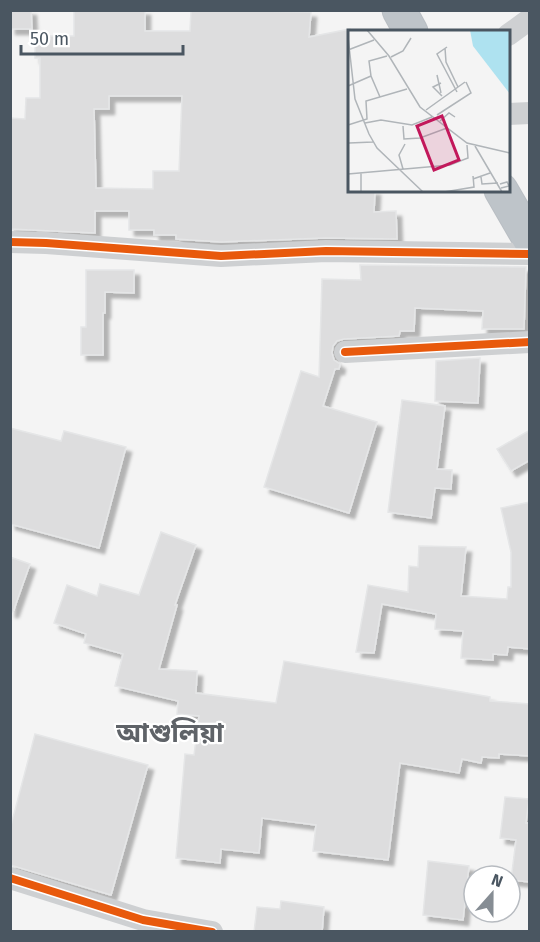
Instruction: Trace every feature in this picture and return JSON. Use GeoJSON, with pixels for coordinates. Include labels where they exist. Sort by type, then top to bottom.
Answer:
{"type":"FeatureCollection","features":[{"type":"Feature","properties":{"kind":"highway"},"geometry":{"type":"LineString","coordinates":[[399,10],[410,30]]}},
{"type":"Feature","properties":{"kind":"highway"},"geometry":{"type":"LineString","coordinates":[[502,192],[530,240]]}},
{"type":"Feature","properties":{"kind":"street"},"geometry":{"type":"LineString","coordinates":[[510,34],[530,19]]}},
{"type":"Feature","properties":{"kind":"street"},"geometry":{"type":"LineString","coordinates":[[510,114],[530,113]]}},
{"type":"Feature","properties":{"kind":"street"},"geometry":{"type":"LineString","coordinates":[[10,242],[221,256],[326,251],[530,254]]}},
{"type":"Feature","properties":{"kind":"street"},"geometry":{"type":"LineString","coordinates":[[345,352],[530,342]]}},
{"type":"Feature","properties":{"kind":"street"},"geometry":{"type":"LineString","coordinates":[[10,878],[142,920],[212,932]]}},
{"type":"Feature","properties":{"kind":"building"},"geometry":{"type":"Polygon","coordinates":[[[10,10],[31,10],[32,29],[10,29],[10,10]]]}},
{"type":"Feature","properties":{"kind":"building"},"geometry":{"type":"Polygon","coordinates":[[[74,10],[145,10],[145,31],[190,31],[191,10],[311,12],[309,37],[350,29],[348,30],[348,192],[375,192],[374,212],[396,211],[397,239],[325,238],[221,242],[176,239],[176,235],[154,235],[154,230],[129,230],[129,211],[95,211],[95,233],[10,229],[10,118],[25,119],[26,98],[40,98],[40,58],[35,58],[35,36],[74,36],[74,10]],[[109,96],[109,109],[94,109],[96,188],[153,189],[153,171],[179,171],[182,96],[109,96]]]}},
{"type":"Feature","properties":{"kind":"building"},"geometry":{"type":"Polygon","coordinates":[[[360,265],[526,267],[524,329],[482,329],[483,311],[415,308],[414,331],[400,331],[399,336],[337,341],[332,353],[334,360],[340,364],[339,369],[335,369],[323,406],[377,422],[349,513],[264,487],[301,371],[319,377],[322,279],[361,280],[360,265]]]}},
{"type":"Feature","properties":{"kind":"building"},"geometry":{"type":"Polygon","coordinates":[[[86,270],[134,270],[134,293],[105,292],[103,355],[81,355],[81,327],[86,327],[86,270]]]}},
{"type":"Feature","properties":{"kind":"building"},"geometry":{"type":"Polygon","coordinates":[[[480,358],[478,403],[435,401],[436,361],[480,358]]]}},
{"type":"Feature","properties":{"kind":"building"},"geometry":{"type":"Polygon","coordinates":[[[402,400],[445,406],[437,469],[452,470],[451,489],[435,488],[431,518],[388,512],[402,400]]]}},
{"type":"Feature","properties":{"kind":"building"},"geometry":{"type":"Polygon","coordinates":[[[10,428],[61,441],[64,431],[126,447],[99,548],[10,524],[10,428]]]}},
{"type":"Feature","properties":{"kind":"building"},"geometry":{"type":"Polygon","coordinates":[[[530,430],[530,460],[511,471],[497,449],[530,430]]]}},
{"type":"Feature","properties":{"kind":"building"},"geometry":{"type":"Polygon","coordinates":[[[530,502],[530,649],[508,647],[507,655],[493,654],[493,660],[461,658],[463,631],[435,629],[436,614],[382,604],[374,653],[356,652],[368,585],[408,592],[409,566],[418,567],[419,546],[466,547],[461,596],[507,599],[508,587],[511,587],[511,552],[501,508],[530,502]]]}},
{"type":"Feature","properties":{"kind":"building"},"geometry":{"type":"Polygon","coordinates":[[[161,532],[196,545],[175,605],[177,605],[159,669],[197,671],[196,693],[276,703],[284,661],[490,697],[490,701],[530,704],[530,756],[499,754],[499,758],[482,757],[481,763],[462,759],[459,773],[400,763],[388,860],[313,851],[316,825],[262,818],[259,853],[221,849],[220,863],[176,858],[185,754],[194,755],[199,716],[177,714],[178,701],[115,686],[123,654],[84,643],[86,634],[54,623],[67,585],[97,596],[100,584],[139,595],[161,532]]]}},
{"type":"Feature","properties":{"kind":"building"},"geometry":{"type":"Polygon","coordinates":[[[10,557],[30,564],[13,612],[10,612],[10,557]]]}},
{"type":"Feature","properties":{"kind":"building"},"geometry":{"type":"Polygon","coordinates":[[[35,734],[148,765],[111,895],[10,865],[10,829],[35,734]]]}},
{"type":"Feature","properties":{"kind":"building"},"geometry":{"type":"Polygon","coordinates":[[[505,797],[529,799],[526,823],[530,823],[530,882],[522,881],[522,864],[513,864],[516,840],[500,838],[505,797]]]}},
{"type":"Feature","properties":{"kind":"building"},"geometry":{"type":"Polygon","coordinates":[[[428,861],[462,865],[462,920],[423,915],[428,861]]]}},
{"type":"Feature","properties":{"kind":"building"},"geometry":{"type":"Polygon","coordinates":[[[281,901],[324,907],[322,932],[254,932],[257,907],[280,909],[281,901]]]}},
{"type":"Feature","properties":{"kind":"cycle path"},"geometry":{"type":"LineString","coordinates":[[10,242],[221,256],[326,251],[530,254]]}},
{"type":"Feature","properties":{"kind":"cycle path"},"geometry":{"type":"LineString","coordinates":[[345,352],[530,342]]}},
{"type":"Feature","properties":{"kind":"cycle path"},"geometry":{"type":"LineString","coordinates":[[10,878],[143,920],[212,932]]}},
{"type":"Feature","properties":{"kind":"district","name":"আশুলিয়া"},"geometry":{"type":"Point","coordinates":[170,733]}}]}
